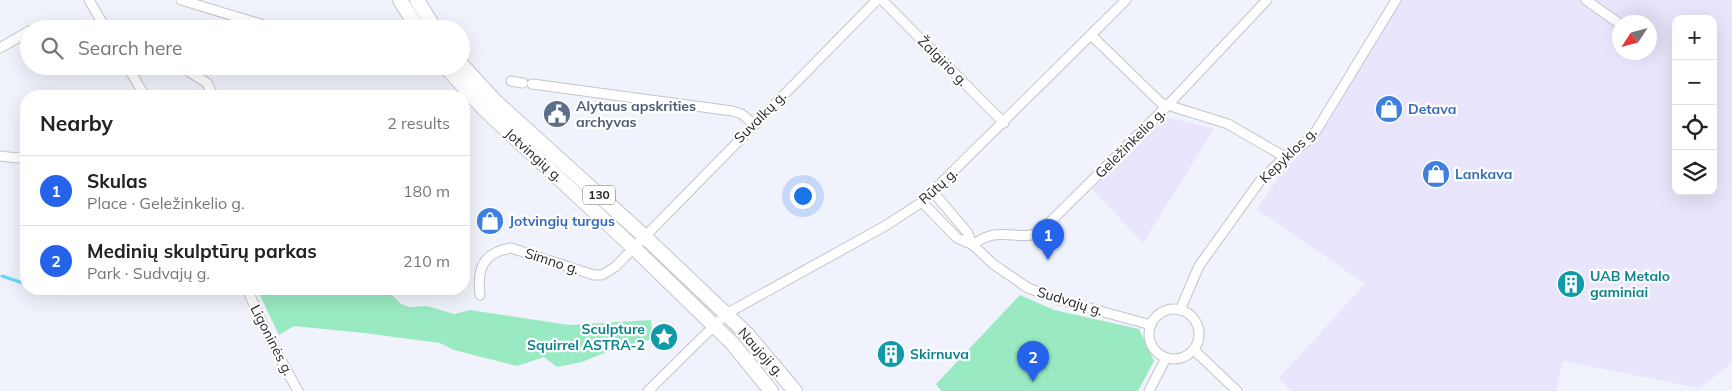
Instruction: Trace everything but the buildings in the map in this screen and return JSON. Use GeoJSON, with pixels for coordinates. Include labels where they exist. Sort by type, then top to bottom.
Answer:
{"type":"FeatureCollection","features":[{"type":"Feature","properties":{"kind":"main road"},"geometry":{"type":"LineString","coordinates":[[400,0],[412,20]]}},
{"type":"Feature","properties":{"kind":"main road"},"geometry":{"type":"LineString","coordinates":[[417,0],[429,20]]}},
{"type":"Feature","properties":{"kind":"main road","name":"Jotvingių g."},"geometry":{"type":"LineString","coordinates":[[470,74],[495,101],[644,236],[726,314]]}},
{"type":"Feature","properties":{"kind":"main road","name":"Jotvingių g."},"geometry":{"type":"LineString","coordinates":[[453,75],[466,90]]}},
{"type":"Feature","properties":{"kind":"main road","name":"Jotvingių g."},"geometry":{"type":"LineString","coordinates":[[470,94],[484,110],[634,248],[714,325]]}},
{"type":"Feature","properties":{"kind":"main road","name":"Naujoji g."},"geometry":{"type":"LineString","coordinates":[[726,314],[759,347],[795,391]]}},
{"type":"Feature","properties":{"kind":"main road","name":"Naujoji g."},"geometry":{"type":"LineString","coordinates":[[714,325],[745,356],[770,391]]}},
{"type":"Feature","properties":{"kind":"street"},"geometry":{"type":"LineString","coordinates":[[89,0],[101,20]]}},
{"type":"Feature","properties":{"kind":"street"},"geometry":{"type":"LineString","coordinates":[[181,0],[247,20]]}},
{"type":"Feature","properties":{"kind":"street","name":"Suvalkų g."},"geometry":{"type":"LineString","coordinates":[[644,236],[876,0]]}},
{"type":"Feature","properties":{"kind":"street","name":"Žalgirio g."},"geometry":{"type":"LineString","coordinates":[[882,0],[1004,123]]}},
{"type":"Feature","properties":{"kind":"street","name":"Rūtų g."},"geometry":{"type":"LineString","coordinates":[[648,391],[726,314],[885,226],[922,202],[1004,123],[1126,0]]}},
{"type":"Feature","properties":{"kind":"street","name":"Geležinkelio g."},"geometry":{"type":"LineString","coordinates":[[972,245],[990,234],[1030,235],[1041,231],[1168,105],[1267,0]]}},
{"type":"Feature","properties":{"kind":"street","name":"Kepyklos g."},"geometry":{"type":"LineString","coordinates":[[1180,310],[1199,266],[1260,180],[1285,157],[1305,143],[1316,130],[1396,0]]}},
{"type":"Feature","properties":{"kind":"street"},"geometry":{"type":"LineString","coordinates":[[1586,0],[1612,18]]}},
{"type":"Feature","properties":{"kind":"street"},"geometry":{"type":"LineString","coordinates":[[1091,35],[1153,97],[1168,105],[1228,124],[1285,157]]}},
{"type":"Feature","properties":{"kind":"street"},"geometry":{"type":"LineString","coordinates":[[0,48],[20,36]]}},
{"type":"Feature","properties":{"kind":"street"},"geometry":{"type":"LineString","coordinates":[[133,75],[142,90]]}},
{"type":"Feature","properties":{"kind":"street"},"geometry":{"type":"LineString","coordinates":[[194,75],[207,84],[210,90]]}},
{"type":"Feature","properties":{"kind":"street"},"geometry":{"type":"LineString","coordinates":[[511,81],[732,110],[742,114],[753,124]]}},
{"type":"Feature","properties":{"kind":"street"},"geometry":{"type":"LineString","coordinates":[[0,156],[20,158]]}},
{"type":"Feature","properties":{"kind":"street","name":"Sudvajų g."},"geometry":{"type":"LineString","coordinates":[[933,192],[967,232],[972,245]]}},
{"type":"Feature","properties":{"kind":"street","name":"Sudvajų g."},"geometry":{"type":"LineString","coordinates":[[922,202],[957,238],[972,245],[1002,271],[1044,295],[1150,325]]}},
{"type":"Feature","properties":{"kind":"street","name":"Simno g."},"geometry":{"type":"LineString","coordinates":[[480,296],[478,279],[480,268],[493,254],[503,249],[519,250],[594,275],[602,274],[615,267],[644,236]]}},
{"type":"Feature","properties":{"kind":"street","name":"Ligoninės g."},"geometry":{"type":"LineString","coordinates":[[250,295],[270,340],[298,391]]}},
{"type":"Feature","properties":{"kind":"street"},"geometry":{"type":"LineString","coordinates":[[1166,310],[1180,310],[1192,317],[1199,330],[1198,344],[1184,358],[1166,358],[1160,355],[1151,345],[1150,325],[1159,314],[1166,310]]}},
{"type":"Feature","properties":{"kind":"street"},"geometry":{"type":"LineString","coordinates":[[1194,350],[1237,391]]}},
{"type":"Feature","properties":{"kind":"street"},"geometry":{"type":"LineString","coordinates":[[1149,391],[1166,358]]}},
{"type":"Feature","properties":{"kind":"shaded area"},"geometry":{"type":"Polygon","coordinates":[[[1399,0],[1732,0],[1732,363],[1699,388],[1563,361],[1556,391],[1292,391],[1279,378],[1365,284],[1257,209],[1399,0]]]}},
{"type":"Feature","properties":{"kind":"shaded area"},"geometry":{"type":"Polygon","coordinates":[[[1165,117],[1214,129],[1143,243],[1092,189],[1165,117]]]}},
{"type":"Feature","properties":{"kind":"green space"},"geometry":{"type":"Polygon","coordinates":[[[260,295],[392,295],[401,304],[409,307],[427,306],[454,314],[470,310],[569,325],[651,320],[653,339],[616,348],[582,362],[557,367],[544,357],[517,366],[454,350],[440,343],[364,333],[294,326],[279,335],[260,295]]]}},
{"type":"Feature","properties":{"kind":"green space"},"geometry":{"type":"Polygon","coordinates":[[[1020,295],[1054,310],[1139,329],[1154,361],[1138,391],[941,391],[936,384],[1020,295]]]}},
{"type":"Feature","properties":{"kind":"waterway"},"geometry":{"type":"LineString","coordinates":[[2,276],[20,282]]}},
{"type":"Feature","properties":{"kind":"place","name":"Detava"},"geometry":{"type":"Point","coordinates":[1389,109]}},
{"type":"Feature","properties":{"kind":"place","name":"Alytaus apskrities archyvas"},"geometry":{"type":"Point","coordinates":[557,114]}},
{"type":"Feature","properties":{"kind":"place","name":"Lankava"},"geometry":{"type":"Point","coordinates":[1436,174]}},
{"type":"Feature","properties":{"kind":"place","name":"Jotvingių turgus"},"geometry":{"type":"Point","coordinates":[490,221]}},
{"type":"Feature","properties":{"kind":"place","name":"Skulas"},"geometry":{"type":"Point","coordinates":[1048,260]}},
{"type":"Feature","properties":{"kind":"place","name":"UAB Metalo gaminiai"},"geometry":{"type":"Point","coordinates":[1571,284]}},
{"type":"Feature","properties":{"kind":"place","name":"Sculpture Squirrel ASTRA-2"},"geometry":{"type":"Point","coordinates":[664,337]}},
{"type":"Feature","properties":{"kind":"place","name":"Skirnuva"},"geometry":{"type":"Point","coordinates":[891,354]}},
{"type":"Feature","properties":{"kind":"place","name":"Medinių skulptūrų parkas"},"geometry":{"type":"Point","coordinates":[1033,382]}}]}
